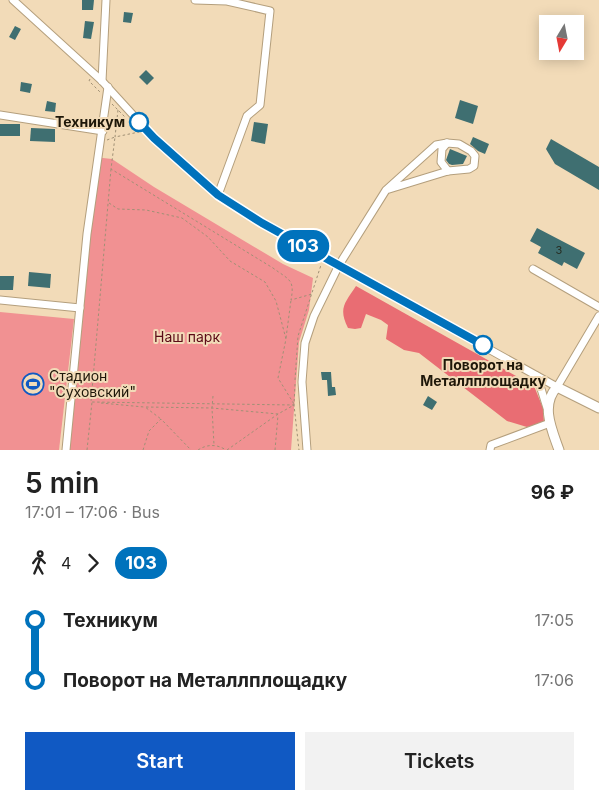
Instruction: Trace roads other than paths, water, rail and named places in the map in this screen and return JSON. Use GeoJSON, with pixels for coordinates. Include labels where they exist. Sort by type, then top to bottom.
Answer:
{"type":"FeatureCollection","features":[{"type":"Feature","properties":{"kind":"main road"},"geometry":{"type":"LineString","coordinates":[[558,450],[550,423],[548,408],[550,398],[557,387],[599,408]]}},
{"type":"Feature","properties":{"kind":"main road"},"geometry":{"type":"LineString","coordinates":[[548,408],[550,402],[558,396],[579,399]]}},
{"type":"Feature","properties":{"kind":"street"},"geometry":{"type":"LineString","coordinates":[[13,0],[102,80],[154,138],[218,195],[262,223],[557,387],[599,316]]}},
{"type":"Feature","properties":{"kind":"street"},"geometry":{"type":"LineString","coordinates":[[102,80],[106,0]]}},
{"type":"Feature","properties":{"kind":"street"},"geometry":{"type":"LineString","coordinates":[[195,0],[226,1],[270,11],[260,105],[247,116],[218,195]]}},
{"type":"Feature","properties":{"kind":"street"},"geometry":{"type":"LineString","coordinates":[[66,450],[88,234],[108,87]]}},
{"type":"Feature","properties":{"kind":"street"},"geometry":{"type":"LineString","coordinates":[[0,115],[103,131]]}},
{"type":"Feature","properties":{"kind":"street"},"geometry":{"type":"LineString","coordinates":[[447,143],[442,149],[441,162],[448,171]]}},
{"type":"Feature","properties":{"kind":"street"},"geometry":{"type":"LineString","coordinates":[[306,450],[302,382],[305,343],[314,316],[339,265],[386,190],[436,145],[447,143],[459,144],[471,150],[475,156],[474,166],[469,168],[448,171],[386,190]]}},
{"type":"Feature","properties":{"kind":"street"},"geometry":{"type":"LineString","coordinates":[[533,269],[599,307]]}},
{"type":"Feature","properties":{"kind":"street"},"geometry":{"type":"LineString","coordinates":[[0,300],[80,308]]}},
{"type":"Feature","properties":{"kind":"street"},"geometry":{"type":"LineString","coordinates":[[537,376],[548,408]]}},
{"type":"Feature","properties":{"kind":"street"},"geometry":{"type":"LineString","coordinates":[[490,450],[491,445],[550,423]]}},
{"type":"Feature","properties":{"kind":"place","name":"Техникум"},"geometry":{"type":"Point","coordinates":[139,122]}},
{"type":"Feature","properties":{"kind":"place","name":"Поворот на Металлплощадку"},"geometry":{"type":"Point","coordinates":[483,345]}},
{"type":"Feature","properties":{"kind":"place","name":"Стадион \"Суховский\""},"geometry":{"type":"Point","coordinates":[33,384]}},
{"type":"Feature","properties":{"kind":"park label","name":"Наш парк"},"geometry":{"type":"Point","coordinates":[187,337]}}]}
